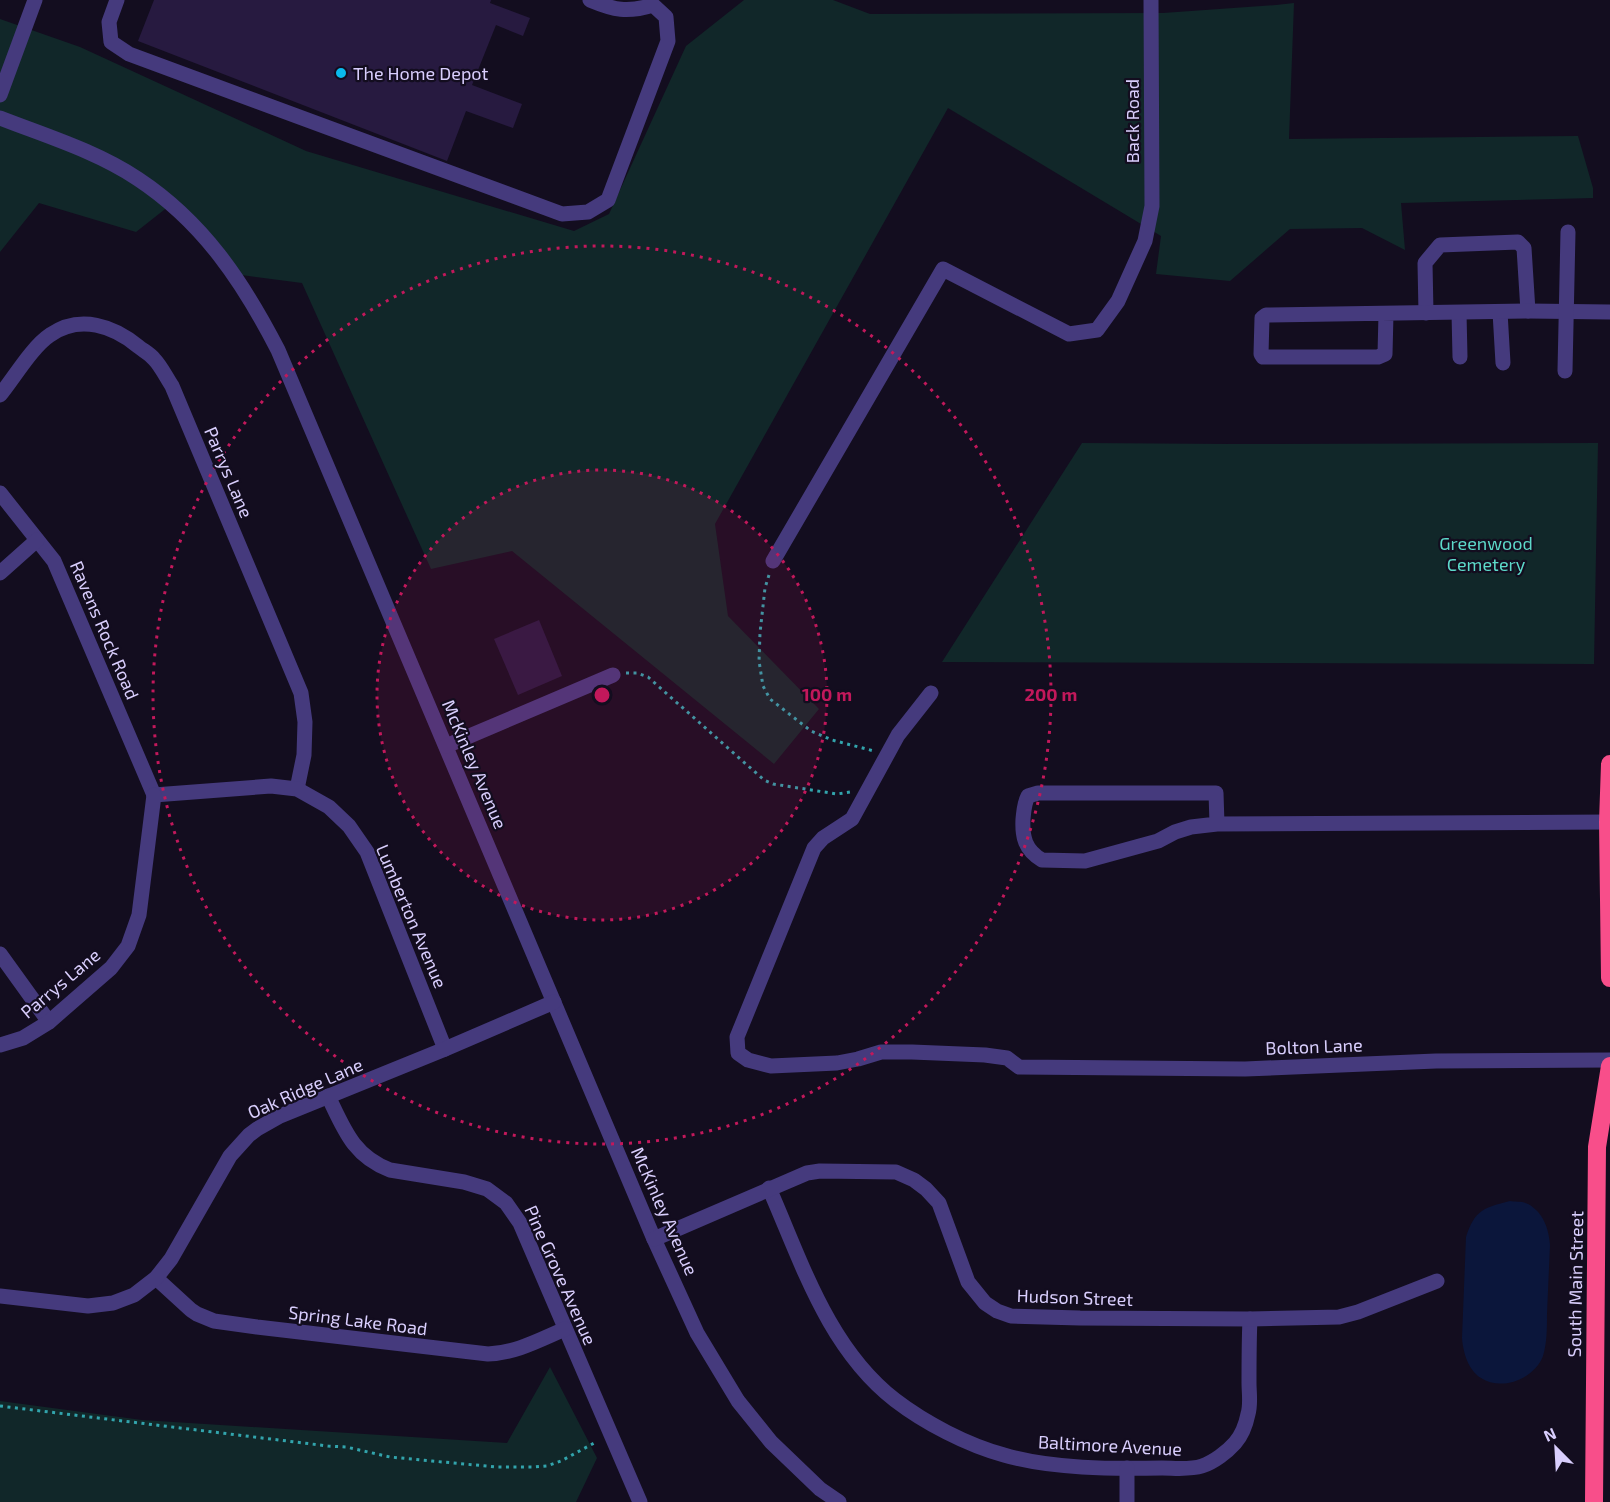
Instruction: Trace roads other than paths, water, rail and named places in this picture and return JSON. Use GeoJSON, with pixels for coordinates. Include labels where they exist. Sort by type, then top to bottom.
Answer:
{"type":"FeatureCollection","features":[{"type":"Feature","properties":{"kind":"highway"},"geometry":{"type":"LineString","coordinates":[[1610,764],[1608,822],[1610,978]]}},
{"type":"Feature","properties":{"kind":"highway","name":"South Main Street"},"geometry":{"type":"LineString","coordinates":[[1594,1502],[1604,1146],[1610,1066]]}},
{"type":"Feature","properties":{"kind":"street"},"geometry":{"type":"LineString","coordinates":[[0,95],[35,0]]}},
{"type":"Feature","properties":{"kind":"street"},"geometry":{"type":"LineString","coordinates":[[117,0],[109,22],[111,42],[129,54],[562,214],[588,212],[608,200],[668,41],[666,17],[654,2],[638,10],[618,10],[594,1]]}},
{"type":"Feature","properties":{"kind":"street","name":"Back Road"},"geometry":{"type":"LineString","coordinates":[[773,561],[943,269],[1069,334],[1097,330],[1118,301],[1145,242],[1152,206],[1151,0]]}},
{"type":"Feature","properties":{"kind":"street","name":"McKinley Avenue"},"geometry":{"type":"LineString","coordinates":[[0,118],[89,153],[137,178],[164,197],[199,231],[228,264],[250,298],[278,350],[654,1239],[698,1333],[738,1401],[771,1442],[820,1489],[839,1502]]}},
{"type":"Feature","properties":{"kind":"street"},"geometry":{"type":"LineString","coordinates":[[1565,371],[1568,231]]}},
{"type":"Feature","properties":{"kind":"street"},"geometry":{"type":"LineString","coordinates":[[1426,313],[1425,263],[1440,245],[1518,242],[1524,248],[1528,311]]}},
{"type":"Feature","properties":{"kind":"street"},"geometry":{"type":"LineString","coordinates":[[1500,312],[1503,363]]}},
{"type":"Feature","properties":{"kind":"street"},"geometry":{"type":"LineString","coordinates":[[1386,314],[1385,354],[1378,357],[1263,357],[1261,354],[1262,318],[1266,315],[1610,312]]}},
{"type":"Feature","properties":{"kind":"street"},"geometry":{"type":"LineString","coordinates":[[1459,313],[1460,357]]}},
{"type":"Feature","properties":{"kind":"street","name":"Parrys Lane"},"geometry":{"type":"LineString","coordinates":[[0,395],[36,348],[51,335],[68,326],[88,323],[111,328],[129,338],[154,359],[172,386],[301,693],[305,722],[304,755],[297,789]]}},
{"type":"Feature","properties":{"kind":"street","name":"Ravens Rock Road"},"geometry":{"type":"LineString","coordinates":[[0,493],[54,561],[154,795]]}},
{"type":"Feature","properties":{"kind":"street"},"geometry":{"type":"LineString","coordinates":[[0,573],[38,540]]}},
{"type":"Feature","properties":{"kind":"street"},"geometry":{"type":"LineString","coordinates":[[446,747],[613,675]]}},
{"type":"Feature","properties":{"kind":"street","name":"Bolton Lane"},"geometry":{"type":"LineString","coordinates":[[931,693],[898,735],[852,819],[823,838],[814,848],[737,1037],[738,1053],[748,1060],[771,1066],[837,1063],[881,1052],[912,1052],[1007,1058],[1019,1067],[1245,1069],[1436,1061],[1610,1060]]}},
{"type":"Feature","properties":{"kind":"street","name":"Lumberton Avenue"},"geometry":{"type":"LineString","coordinates":[[154,795],[271,786],[297,789],[329,807],[349,826],[367,852],[446,1049]]}},
{"type":"Feature","properties":{"kind":"street"},"geometry":{"type":"LineString","coordinates":[[1217,824],[1216,793],[1038,794],[1028,796],[1024,803],[1023,835],[1026,844],[1042,860],[1085,861],[1158,841],[1174,832],[1191,827],[1217,824],[1608,822]]}},
{"type":"Feature","properties":{"kind":"street","name":"Parrys Lane"},"geometry":{"type":"LineString","coordinates":[[0,1045],[23,1038],[49,1022],[111,968],[128,946],[139,915],[154,795]]}},
{"type":"Feature","properties":{"kind":"street"},"geometry":{"type":"LineString","coordinates":[[0,954],[49,1022]]}},
{"type":"Feature","properties":{"kind":"street","name":"Oak Ridge Lane"},"geometry":{"type":"LineString","coordinates":[[0,1296],[88,1306],[123,1300],[134,1295],[156,1278],[171,1259],[222,1168],[238,1145],[249,1135],[265,1124],[328,1096],[446,1049],[554,1002]]}},
{"type":"Feature","properties":{"kind":"street","name":"Pine Grove Avenue"},"geometry":{"type":"LineString","coordinates":[[328,1096],[351,1142],[369,1160],[390,1170],[476,1185],[487,1189],[506,1203],[520,1223],[640,1502]]}},
{"type":"Feature","properties":{"kind":"street","name":"Hudson Street"},"geometry":{"type":"LineString","coordinates":[[654,1239],[807,1173],[820,1171],[896,1172],[915,1180],[939,1203],[968,1282],[986,1303],[997,1311],[1011,1316],[1250,1319],[1339,1317],[1358,1312],[1437,1281]]}},
{"type":"Feature","properties":{"kind":"street","name":"Baltimore Avenue"},"geometry":{"type":"LineString","coordinates":[[769,1188],[820,1306],[846,1348],[868,1375],[895,1400],[944,1432],[1005,1456],[1050,1464],[1127,1468],[1189,1468],[1202,1466],[1221,1456],[1236,1442],[1245,1428],[1249,1412],[1250,1319]]}},
{"type":"Feature","properties":{"kind":"street","name":"Spring Lake Road"},"geometry":{"type":"LineString","coordinates":[[156,1278],[197,1314],[214,1321],[257,1327],[488,1354],[509,1352],[565,1329]]}},
{"type":"Feature","properties":{"kind":"street"},"geometry":{"type":"LineString","coordinates":[[1127,1468],[1127,1502]]}},
{"type":"Feature","properties":{"kind":"water"},"geometry":{"type":"Polygon","coordinates":[[[1510,1201],[1524,1202],[1533,1207],[1541,1216],[1548,1233],[1550,1245],[1546,1335],[1543,1356],[1533,1371],[1517,1380],[1498,1384],[1476,1375],[1467,1360],[1464,1349],[1462,1338],[1466,1237],[1473,1221],[1481,1212],[1510,1201]]]}},
{"type":"Feature","properties":{"kind":"place","name":"The Home Depot"},"geometry":{"type":"Point","coordinates":[341,73]}},
{"type":"Feature","properties":{"kind":"park label","name":"Greenwood Cemetery"},"geometry":{"type":"Point","coordinates":[1486,553]}}]}
